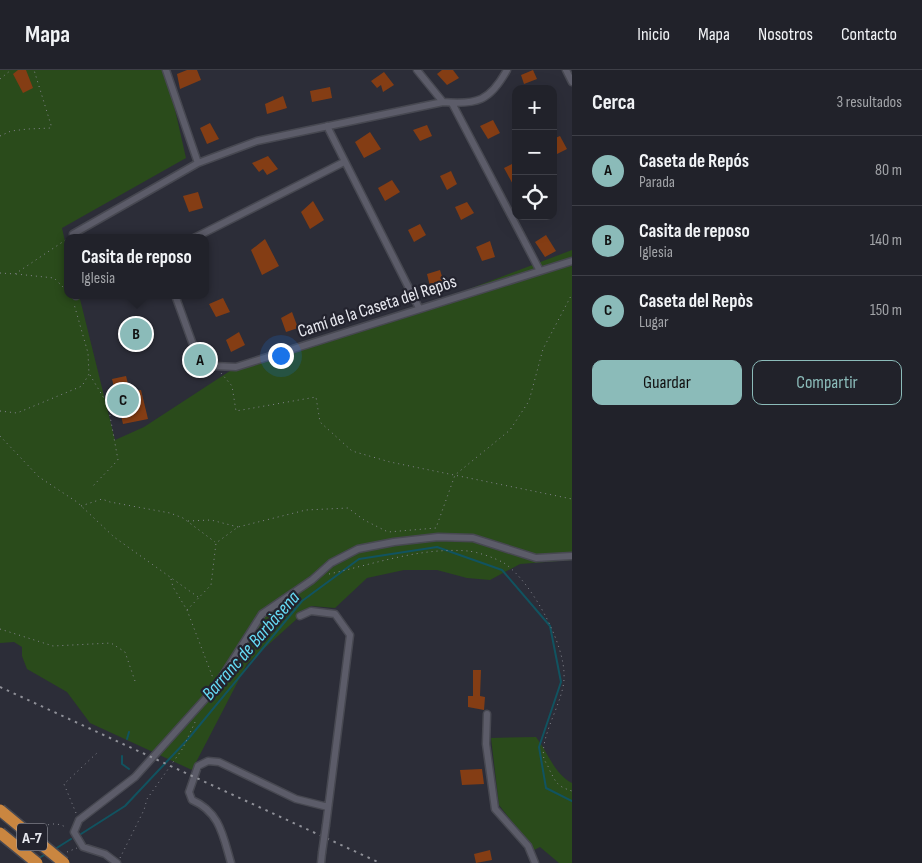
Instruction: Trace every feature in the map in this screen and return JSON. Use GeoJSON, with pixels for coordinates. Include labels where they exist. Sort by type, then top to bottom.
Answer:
{"type":"FeatureCollection","features":[{"type":"Feature","properties":{"kind":"highway","name":"A-7"},"geometry":{"type":"LineString","coordinates":[[0,810],[64,863]]}},
{"type":"Feature","properties":{"kind":"highway","name":"A-7"},"geometry":{"type":"LineString","coordinates":[[0,832],[37,863]]}},
{"type":"Feature","properties":{"kind":"street"},"geometry":{"type":"LineString","coordinates":[[166,70],[198,163]]}},
{"type":"Feature","properties":{"kind":"street"},"geometry":{"type":"LineString","coordinates":[[417,70],[443,102]]}},
{"type":"Feature","properties":{"kind":"street"},"geometry":{"type":"LineString","coordinates":[[75,234],[198,163],[257,141],[443,102],[463,104],[478,101],[491,94],[507,70]]}},
{"type":"Feature","properties":{"kind":"street"},"geometry":{"type":"LineString","coordinates":[[566,70],[572,82]]}},
{"type":"Feature","properties":{"kind":"street"},"geometry":{"type":"LineString","coordinates":[[452,102],[540,271]]}},
{"type":"Feature","properties":{"kind":"street"},"geometry":{"type":"LineString","coordinates":[[327,126],[419,308]]}},
{"type":"Feature","properties":{"kind":"street"},"geometry":{"type":"LineString","coordinates":[[202,234],[344,162]]}},
{"type":"Feature","properties":{"kind":"street","name":"Camí de la Caseta del Repòs"},"geometry":{"type":"LineString","coordinates":[[214,366],[236,367],[572,261]]}},
{"type":"Feature","properties":{"kind":"street"},"geometry":{"type":"LineString","coordinates":[[176,299],[196,353],[214,366]]}},
{"type":"Feature","properties":{"kind":"street"},"geometry":{"type":"LineString","coordinates":[[117,863],[105,854],[82,847],[74,832],[79,820],[135,777],[199,706],[216,686],[262,614],[316,577],[331,562],[358,549],[394,542],[438,537],[473,538],[536,558],[572,556]]}},
{"type":"Feature","properties":{"kind":"street"},"geometry":{"type":"LineString","coordinates":[[300,616],[311,611],[335,614],[350,635],[321,863]]}},
{"type":"Feature","properties":{"kind":"street"},"geometry":{"type":"LineString","coordinates":[[487,714],[486,744],[495,809],[528,846],[535,863]]}},
{"type":"Feature","properties":{"kind":"street"},"geometry":{"type":"LineString","coordinates":[[230,863],[220,824],[202,804],[192,800],[189,792],[198,766],[208,761],[220,762],[296,799],[328,807]]}},
{"type":"Feature","properties":{"kind":"path"},"geometry":{"type":"LineString","coordinates":[[0,79],[11,70]]}},
{"type":"Feature","properties":{"kind":"path"},"geometry":{"type":"LineString","coordinates":[[0,136],[11,131],[51,128],[34,70]]}},
{"type":"Feature","properties":{"kind":"path"},"geometry":{"type":"LineString","coordinates":[[15,274],[64,241]]}},
{"type":"Feature","properties":{"kind":"path"},"geometry":{"type":"LineString","coordinates":[[0,273],[54,278],[64,288]]}},
{"type":"Feature","properties":{"kind":"path"},"geometry":{"type":"LineString","coordinates":[[187,610],[211,585],[216,543],[238,527],[306,510],[348,508],[364,520],[388,532],[436,528],[455,476],[510,430],[530,401],[543,349],[572,294]]}},
{"type":"Feature","properties":{"kind":"path"},"geometry":{"type":"LineString","coordinates":[[74,299],[88,353],[89,374],[108,405],[118,460],[91,488]]}},
{"type":"Feature","properties":{"kind":"path"},"geometry":{"type":"LineString","coordinates":[[214,366],[232,386],[236,411],[316,397],[320,422],[352,451],[390,462],[572,499]]}},
{"type":"Feature","properties":{"kind":"path"},"geometry":{"type":"LineString","coordinates":[[0,412],[17,413],[38,406],[82,386],[89,374]]}},
{"type":"Feature","properties":{"kind":"path"},"geometry":{"type":"LineString","coordinates":[[0,436],[39,477],[81,506],[114,537],[199,597]]}},
{"type":"Feature","properties":{"kind":"path"},"geometry":{"type":"LineString","coordinates":[[81,506],[102,498],[110,502],[170,513],[187,522],[216,543]]}},
{"type":"Feature","properties":{"kind":"path"},"geometry":{"type":"LineString","coordinates":[[187,522],[212,520],[238,527]]}},
{"type":"Feature","properties":{"kind":"path"},"geometry":{"type":"LineString","coordinates":[[316,577],[359,568],[391,558],[440,552],[469,551],[504,563],[528,589],[546,617],[558,642],[564,678],[546,739],[544,758],[552,778],[561,787],[572,791]]}},
{"type":"Feature","properties":{"kind":"path"},"geometry":{"type":"LineString","coordinates":[[170,578],[172,587],[187,610],[216,686]]}},
{"type":"Feature","properties":{"kind":"path"},"geometry":{"type":"LineString","coordinates":[[0,629],[43,645],[74,646],[111,643],[125,652],[136,684]]}},
{"type":"Feature","properties":{"kind":"path"},"geometry":{"type":"LineString","coordinates":[[117,863],[134,831],[146,799],[183,748],[196,724],[199,706]]}},
{"type":"Feature","properties":{"kind":"path"},"geometry":{"type":"LineString","coordinates":[[79,820],[64,784],[98,752]]}},
{"type":"Feature","properties":{"kind":"green space"},"geometry":{"type":"Polygon","coordinates":[[[0,70],[166,70],[186,158],[62,228],[64,237],[64,299],[80,299],[115,440],[144,427],[236,367],[419,308],[572,250],[572,560],[520,564],[490,580],[467,578],[437,570],[404,570],[367,578],[335,608],[311,606],[247,664],[192,770],[90,723],[67,692],[27,669],[22,656],[22,647],[14,642],[0,643],[0,70]]]}},
{"type":"Feature","properties":{"kind":"green space"},"geometry":{"type":"Polygon","coordinates":[[[536,737],[560,774],[572,783],[572,863],[559,863],[540,847],[534,850],[499,805],[491,738],[536,737]]]}},
{"type":"Feature","properties":{"kind":"building"},"geometry":{"type":"Polygon","coordinates":[[[18,70],[26,70],[33,88],[23,93],[13,74],[18,70]]]}},
{"type":"Feature","properties":{"kind":"building"},"geometry":{"type":"Polygon","coordinates":[[[187,70],[197,70],[201,80],[180,89],[177,74],[187,70]]]}},
{"type":"Feature","properties":{"kind":"building"},"geometry":{"type":"Polygon","coordinates":[[[442,70],[453,70],[459,78],[447,85],[437,74],[442,70]]]}},
{"type":"Feature","properties":{"kind":"building"},"geometry":{"type":"Polygon","coordinates":[[[533,70],[537,79],[524,84],[521,75],[533,70]]]}},
{"type":"Feature","properties":{"kind":"building"},"geometry":{"type":"Polygon","coordinates":[[[384,72],[394,85],[383,92],[381,85],[377,88],[371,81],[384,72]]]}},
{"type":"Feature","properties":{"kind":"building"},"geometry":{"type":"Polygon","coordinates":[[[330,87],[332,98],[312,102],[310,91],[330,87]]]}},
{"type":"Feature","properties":{"kind":"building"},"geometry":{"type":"Polygon","coordinates":[[[283,96],[287,108],[267,114],[265,104],[283,96]]]}},
{"type":"Feature","properties":{"kind":"building"},"geometry":{"type":"Polygon","coordinates":[[[493,120],[500,133],[488,139],[480,126],[493,120]]]}},
{"type":"Feature","properties":{"kind":"building"},"geometry":{"type":"Polygon","coordinates":[[[210,123],[219,139],[207,144],[200,128],[210,123]]]}},
{"type":"Feature","properties":{"kind":"building"},"geometry":{"type":"Polygon","coordinates":[[[427,125],[432,136],[420,141],[413,130],[427,125]]]}},
{"type":"Feature","properties":{"kind":"building"},"geometry":{"type":"Polygon","coordinates":[[[370,132],[381,149],[364,158],[355,142],[370,132]]]}},
{"type":"Feature","properties":{"kind":"building"},"geometry":{"type":"Polygon","coordinates":[[[560,136],[567,149],[557,154],[557,137],[560,136]]]}},
{"type":"Feature","properties":{"kind":"building"},"geometry":{"type":"Polygon","coordinates":[[[268,156],[278,169],[267,175],[263,169],[259,172],[252,163],[268,156]]]}},
{"type":"Feature","properties":{"kind":"building"},"geometry":{"type":"Polygon","coordinates":[[[512,164],[512,183],[504,168],[512,164]]]}},
{"type":"Feature","properties":{"kind":"building"},"geometry":{"type":"Polygon","coordinates":[[[451,171],[457,184],[447,190],[440,176],[451,171]]]}},
{"type":"Feature","properties":{"kind":"building"},"geometry":{"type":"Polygon","coordinates":[[[392,180],[400,192],[385,201],[378,188],[392,180]]]}},
{"type":"Feature","properties":{"kind":"building"},"geometry":{"type":"Polygon","coordinates":[[[198,192],[203,208],[189,212],[183,196],[198,192]]]}},
{"type":"Feature","properties":{"kind":"building"},"geometry":{"type":"Polygon","coordinates":[[[313,201],[324,220],[310,229],[301,212],[313,201]]]}},
{"type":"Feature","properties":{"kind":"building"},"geometry":{"type":"Polygon","coordinates":[[[467,202],[474,213],[461,220],[455,207],[467,202]]]}},
{"type":"Feature","properties":{"kind":"building"},"geometry":{"type":"Polygon","coordinates":[[[420,224],[426,235],[414,242],[408,230],[420,224]]]}},
{"type":"Feature","properties":{"kind":"building"},"geometry":{"type":"Polygon","coordinates":[[[546,235],[556,251],[545,257],[535,242],[546,235]]]}},
{"type":"Feature","properties":{"kind":"building"},"geometry":{"type":"Polygon","coordinates":[[[265,239],[279,266],[262,275],[251,250],[265,239]]]}},
{"type":"Feature","properties":{"kind":"building"},"geometry":{"type":"Polygon","coordinates":[[[490,241],[495,257],[482,261],[476,247],[490,241]]]}},
{"type":"Feature","properties":{"kind":"building"},"geometry":{"type":"Polygon","coordinates":[[[440,270],[444,283],[430,286],[427,274],[440,270]]]}},
{"type":"Feature","properties":{"kind":"building"},"geometry":{"type":"Polygon","coordinates":[[[223,298],[230,312],[216,317],[209,304],[223,298]]]}},
{"type":"Feature","properties":{"kind":"building"},"geometry":{"type":"Polygon","coordinates":[[[292,312],[298,328],[286,332],[281,318],[292,312]]]}},
{"type":"Feature","properties":{"kind":"building"},"geometry":{"type":"Polygon","coordinates":[[[239,332],[245,345],[231,352],[226,340],[239,332]]]}},
{"type":"Feature","properties":{"kind":"building"},"geometry":{"type":"Polygon","coordinates":[[[126,376],[130,392],[141,390],[148,419],[123,424],[112,379],[126,376]]]}},
{"type":"Feature","properties":{"kind":"building"},"geometry":{"type":"Polygon","coordinates":[[[473,670],[481,670],[480,696],[485,697],[484,710],[468,707],[468,696],[473,696],[473,670]]]}},
{"type":"Feature","properties":{"kind":"building"},"geometry":{"type":"Polygon","coordinates":[[[482,769],[484,784],[462,785],[460,770],[482,769]]]}},
{"type":"Feature","properties":{"kind":"building"},"geometry":{"type":"Polygon","coordinates":[[[490,850],[492,860],[476,863],[474,854],[490,850]]]}},
{"type":"Feature","properties":{"kind":"waterway","name":"Barranc de Barbàsena"},"geometry":{"type":"LineString","coordinates":[[81,834],[125,806],[189,738],[302,601],[359,559],[437,547],[502,570],[550,626],[561,682],[539,747],[546,788],[572,801]]}},
{"type":"Feature","properties":{"kind":"waterway"},"geometry":{"type":"LineString","coordinates":[[127,739],[129,732]]}},
{"type":"Feature","properties":{"kind":"waterway"},"geometry":{"type":"LineString","coordinates":[[122,756],[122,764],[129,769]]}},
{"type":"Feature","properties":{"kind":"waterway","name":"Barranc de Barbàsena"},"geometry":{"type":"LineString","coordinates":[[55,849],[71,839]]}},
{"type":"Feature","properties":{"kind":"waterway","name":"Barranc de Barbàsena"},"geometry":{"type":"LineString","coordinates":[[37,859],[46,854]]}},
{"type":"Feature","properties":{"kind":"railway"},"geometry":{"type":"LineString","coordinates":[[0,687],[380,863]]}},
{"type":"Feature","properties":{"kind":"place","name":"Casita de reposo"},"geometry":{"type":"Point","coordinates":[136,334]}},
{"type":"Feature","properties":{"kind":"place","name":"Caseta de Repós"},"geometry":{"type":"Point","coordinates":[200,360]}},
{"type":"Feature","properties":{"kind":"place","name":"Caseta del Repòs"},"geometry":{"type":"Point","coordinates":[123,400]}}]}
